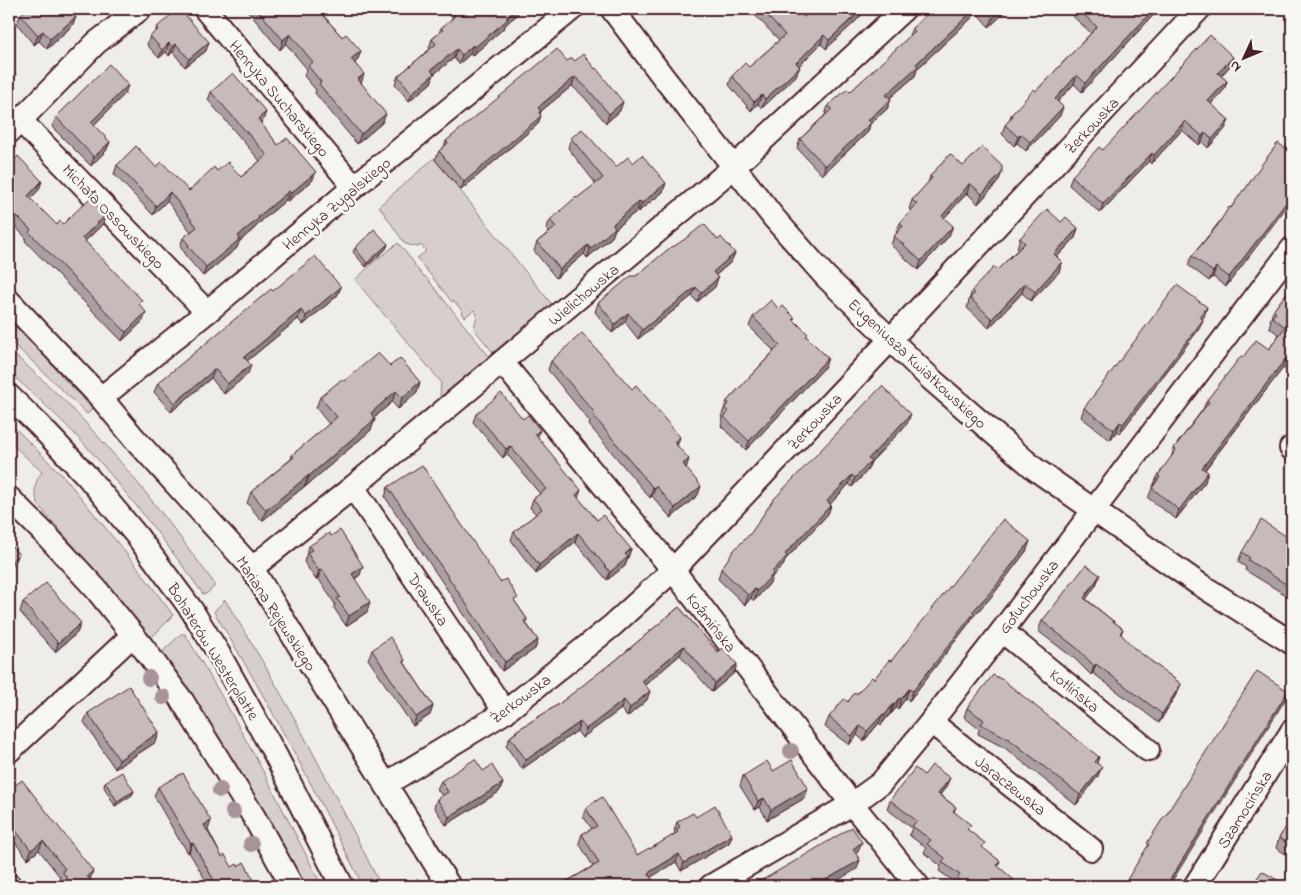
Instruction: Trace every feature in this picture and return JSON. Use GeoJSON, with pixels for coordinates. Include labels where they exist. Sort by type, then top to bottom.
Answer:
{"type":"FeatureCollection","features":[{"type":"Feature","properties":{"kind":"street"},"geometry":{"type":"LineString","coordinates":[[15,126],[96,43],[140,9]]}},
{"type":"Feature","properties":{"kind":"street","name":"Henryka Sucharskiego"},"geometry":{"type":"LineString","coordinates":[[205,9],[354,187]]}},
{"type":"Feature","properties":{"kind":"street","name":"Henryka Zygalskiego"},"geometry":{"type":"LineString","coordinates":[[101,398],[207,312],[354,187],[572,9]]}},
{"type":"Feature","properties":{"kind":"street","name":"Eugeniusza Kwiatkowskiego"},"geometry":{"type":"LineString","coordinates":[[612,9],[774,218],[825,276],[932,380],[1035,469],[1196,582],[1292,644]]}},
{"type":"Feature","properties":{"kind":"street","name":"Wielichowska"},"geometry":{"type":"LineString","coordinates":[[252,568],[353,487],[734,167],[904,9]]}},
{"type":"Feature","properties":{"kind":"street","name":"Żerkowska"},"geometry":{"type":"LineString","coordinates":[[386,784],[506,712],[613,625],[673,570],[1199,9]]}},
{"type":"Feature","properties":{"kind":"street","name":"Michała Ossowskiego"},"geometry":{"type":"LineString","coordinates":[[15,126],[207,312]]}},
{"type":"Feature","properties":{"kind":"street","name":"Gołuchowska"},"geometry":{"type":"LineString","coordinates":[[711,886],[852,804],[881,783],[1002,631],[1292,249]]}},
{"type":"Feature","properties":{"kind":"street","name":"Mariana Rejewskiego"},"geometry":{"type":"LineString","coordinates":[[9,301],[101,398],[134,438],[252,568],[449,886]]}},
{"type":"Feature","properties":{"kind":"street","name":"Koźmińska"},"geometry":{"type":"LineString","coordinates":[[502,362],[673,570],[852,804],[918,886]]}},
{"type":"Feature","properties":{"kind":"street","name":"Bohaterów Westerplatte"},"geometry":{"type":"LineString","coordinates":[[9,396],[56,442],[87,476],[137,536],[191,609],[268,740],[342,886]]}},
{"type":"Feature","properties":{"kind":"street","name":"Drawska"},"geometry":{"type":"LineString","coordinates":[[353,487],[506,712]]}},
{"type":"Feature","properties":{"kind":"street"},"geometry":{"type":"LineString","coordinates":[[9,498],[48,536],[96,589],[145,650],[183,702],[254,818],[292,886]]}},
{"type":"Feature","properties":{"kind":"street","name":"Kotlińska"},"geometry":{"type":"LineString","coordinates":[[1002,631],[1148,750]]}},
{"type":"Feature","properties":{"kind":"street"},"geometry":{"type":"LineString","coordinates":[[9,751],[133,635]]}},
{"type":"Feature","properties":{"kind":"street","name":"Jaraczewska"},"geometry":{"type":"LineString","coordinates":[[931,722],[1091,849]]}},
{"type":"Feature","properties":{"kind":"street","name":"Szamocińska"},"geometry":{"type":"LineString","coordinates":[[1195,886],[1292,731]]}},
{"type":"Feature","properties":{"kind":"shaded area"},"geometry":{"type":"Polygon","coordinates":[[[434,158],[554,307],[496,356],[474,329],[477,314],[474,310],[465,317],[463,312],[454,301],[452,302],[417,258],[426,251],[421,245],[418,247],[405,244],[379,206],[434,158]]]}},
{"type":"Feature","properties":{"kind":"shaded area"},"geometry":{"type":"Polygon","coordinates":[[[398,243],[492,360],[443,400],[440,396],[441,382],[355,280],[398,243]]]}},
{"type":"Feature","properties":{"kind":"shaded area"},"geometry":{"type":"Polygon","coordinates":[[[9,311],[65,380],[93,409],[87,414],[9,340],[9,311]]]}},
{"type":"Feature","properties":{"kind":"shaded area"},"geometry":{"type":"Polygon","coordinates":[[[9,350],[74,411],[135,479],[214,583],[214,587],[206,594],[203,594],[150,523],[94,455],[63,422],[9,372],[9,350]]]}},
{"type":"Feature","properties":{"kind":"shaded area"},"geometry":{"type":"Polygon","coordinates":[[[9,422],[65,478],[138,568],[173,615],[150,639],[40,507],[35,489],[42,472],[14,446],[9,451],[9,422]]]}},
{"type":"Feature","properties":{"kind":"shaded area"},"geometry":{"type":"Polygon","coordinates":[[[225,600],[287,705],[381,886],[363,886],[273,713],[214,612],[225,600]]]}},
{"type":"Feature","properties":{"kind":"shaded area"},"geometry":{"type":"Polygon","coordinates":[[[181,634],[185,634],[225,702],[322,886],[305,886],[219,740],[163,655],[163,651],[181,634]]]}},
{"type":"Feature","properties":{"kind":"building"},"geometry":{"type":"Polygon","coordinates":[[[27,9],[68,9],[76,17],[50,39],[43,31],[38,35],[20,15],[27,9]]]}},
{"type":"Feature","properties":{"kind":"building"},"geometry":{"type":"Polygon","coordinates":[[[178,9],[209,42],[189,59],[176,44],[172,47],[169,43],[162,50],[150,36],[159,29],[157,27],[178,9]]]}},
{"type":"Feature","properties":{"kind":"building"},"geometry":{"type":"Polygon","coordinates":[[[257,9],[318,9],[342,37],[346,34],[361,51],[351,59],[364,74],[358,79],[386,114],[361,134],[319,84],[321,82],[308,66],[313,62],[290,34],[283,40],[257,9]]]}},
{"type":"Feature","properties":{"kind":"building"},"geometry":{"type":"Polygon","coordinates":[[[459,9],[517,9],[475,47],[473,45],[462,55],[457,49],[431,70],[434,74],[412,93],[398,76],[436,44],[432,39],[443,30],[441,28],[455,16],[453,14],[459,9]]]}},
{"type":"Feature","properties":{"kind":"building"},"geometry":{"type":"Polygon","coordinates":[[[761,9],[797,9],[804,17],[813,9],[862,9],[829,40],[824,35],[796,63],[800,67],[765,99],[762,95],[754,102],[732,76],[745,63],[749,67],[785,35],[761,9]]]}},
{"type":"Feature","properties":{"kind":"building"},"geometry":{"type":"Polygon","coordinates":[[[932,9],[975,9],[886,95],[891,99],[868,120],[871,123],[825,166],[800,139],[832,109],[828,106],[847,89],[850,92],[915,31],[912,28],[932,9]]]}},
{"type":"Feature","properties":{"kind":"building"},"geometry":{"type":"Polygon","coordinates":[[[985,9],[1002,9],[993,18],[985,9]]]}},
{"type":"Feature","properties":{"kind":"building"},"geometry":{"type":"Polygon","coordinates":[[[1078,9],[1154,9],[1085,83],[1077,75],[1055,99],[1063,107],[1030,142],[1021,134],[1018,137],[1005,125],[1013,116],[1011,115],[1034,89],[1036,91],[1097,27],[1078,9]]]}},
{"type":"Feature","properties":{"kind":"building"},"geometry":{"type":"Polygon","coordinates":[[[1210,35],[1233,57],[1218,73],[1227,81],[1208,101],[1229,120],[1212,139],[1205,133],[1202,136],[1185,121],[1154,155],[1152,153],[1103,204],[1072,176],[1099,147],[1103,150],[1210,35]]]}},
{"type":"Feature","properties":{"kind":"building"},"geometry":{"type":"Polygon","coordinates":[[[557,49],[567,61],[572,58],[575,61],[583,54],[623,102],[609,114],[575,77],[538,108],[541,111],[539,112],[541,116],[464,182],[439,151],[448,143],[446,141],[557,49]]]}},
{"type":"Feature","properties":{"kind":"building"},"geometry":{"type":"Polygon","coordinates":[[[109,64],[128,85],[91,122],[110,142],[94,157],[56,117],[109,64]]]}},
{"type":"Feature","properties":{"kind":"building"},"geometry":{"type":"Polygon","coordinates":[[[9,67],[16,74],[9,81],[9,67]]]}},
{"type":"Feature","properties":{"kind":"building"},"geometry":{"type":"Polygon","coordinates":[[[233,73],[266,112],[258,119],[278,145],[287,138],[316,172],[291,193],[289,191],[258,217],[238,236],[240,239],[206,267],[183,238],[197,227],[170,192],[156,206],[117,165],[136,146],[156,167],[162,162],[189,191],[214,167],[217,171],[228,162],[241,177],[267,155],[211,92],[233,73]]]}},
{"type":"Feature","properties":{"kind":"building"},"geometry":{"type":"Polygon","coordinates":[[[582,129],[616,167],[628,157],[633,163],[642,155],[666,183],[642,203],[640,201],[613,224],[615,228],[590,249],[588,245],[560,269],[537,242],[556,227],[550,220],[576,197],[603,178],[571,138],[582,129]]]}},
{"type":"Feature","properties":{"kind":"building"},"geometry":{"type":"Polygon","coordinates":[[[1292,138],[1292,195],[1229,277],[1216,267],[1213,272],[1192,256],[1217,226],[1229,207],[1231,208],[1244,191],[1278,143],[1285,148],[1292,138]]]}},
{"type":"Feature","properties":{"kind":"building"},"geometry":{"type":"Polygon","coordinates":[[[982,147],[1002,166],[1002,173],[982,194],[970,183],[942,216],[953,226],[921,261],[894,236],[903,226],[900,223],[917,204],[912,200],[950,154],[963,166],[982,147]]]}},
{"type":"Feature","properties":{"kind":"building"},"geometry":{"type":"Polygon","coordinates":[[[18,156],[42,181],[28,196],[57,225],[60,221],[63,224],[90,198],[106,215],[82,238],[142,300],[138,303],[146,312],[126,332],[29,232],[31,230],[9,208],[9,166],[18,156]]]}},
{"type":"Feature","properties":{"kind":"building"},"geometry":{"type":"Polygon","coordinates":[[[1047,209],[1061,222],[1066,217],[1078,228],[1054,254],[1062,262],[1035,292],[1025,283],[992,319],[970,298],[975,293],[972,290],[994,267],[997,270],[1025,243],[1020,238],[1047,209]]]}},
{"type":"Feature","properties":{"kind":"building"},"geometry":{"type":"Polygon","coordinates":[[[704,224],[718,240],[721,237],[735,253],[713,272],[718,278],[701,293],[696,287],[642,330],[628,313],[615,324],[598,303],[631,276],[636,276],[672,246],[685,239],[704,224]]]}},
{"type":"Feature","properties":{"kind":"building"},"geometry":{"type":"Polygon","coordinates":[[[374,229],[388,244],[367,263],[355,248],[374,229]]]}},
{"type":"Feature","properties":{"kind":"building"},"geometry":{"type":"Polygon","coordinates":[[[315,256],[341,287],[306,316],[301,310],[244,357],[251,365],[227,384],[215,369],[175,403],[158,383],[271,289],[273,291],[315,256]]]}},
{"type":"Feature","properties":{"kind":"building"},"geometry":{"type":"Polygon","coordinates":[[[1177,285],[1207,307],[1200,317],[1203,320],[1123,424],[1120,422],[1114,430],[1084,408],[1177,285]]]}},
{"type":"Feature","properties":{"kind":"building"},"geometry":{"type":"Polygon","coordinates":[[[1292,286],[1292,359],[1290,361],[1286,358],[1202,468],[1208,472],[1179,510],[1152,488],[1160,477],[1158,475],[1176,450],[1174,448],[1209,402],[1207,400],[1241,356],[1243,357],[1256,340],[1269,349],[1285,327],[1272,317],[1276,313],[1273,311],[1292,286]]]}},
{"type":"Feature","properties":{"kind":"building"},"geometry":{"type":"Polygon","coordinates":[[[771,300],[779,309],[783,306],[795,318],[793,319],[808,334],[806,336],[828,358],[749,441],[724,417],[729,412],[724,408],[729,404],[727,401],[780,345],[753,317],[771,300]]]}},
{"type":"Feature","properties":{"kind":"building"},"geometry":{"type":"Polygon","coordinates":[[[582,333],[632,389],[636,385],[680,437],[674,442],[689,459],[683,464],[701,486],[675,508],[656,486],[653,488],[593,415],[595,413],[551,361],[582,333]]]}},
{"type":"Feature","properties":{"kind":"building"},"geometry":{"type":"Polygon","coordinates":[[[378,353],[390,366],[400,358],[420,382],[402,398],[396,391],[371,413],[375,419],[266,510],[251,492],[294,457],[292,455],[337,417],[320,397],[342,379],[344,381],[378,353]]]}},
{"type":"Feature","properties":{"kind":"building"},"geometry":{"type":"Polygon","coordinates":[[[882,386],[911,414],[868,459],[871,461],[855,478],[852,475],[827,501],[831,505],[785,554],[787,556],[772,572],[773,574],[757,591],[755,589],[748,595],[721,569],[734,550],[751,533],[773,500],[882,386]]]}},
{"type":"Feature","properties":{"kind":"building"},"geometry":{"type":"Polygon","coordinates":[[[501,393],[523,419],[528,415],[540,430],[535,434],[581,490],[576,495],[597,520],[603,515],[631,549],[625,554],[628,557],[610,572],[578,533],[539,565],[514,532],[542,509],[533,499],[546,489],[510,446],[506,449],[476,414],[501,393]]]}},
{"type":"Feature","properties":{"kind":"building"},"geometry":{"type":"Polygon","coordinates":[[[422,465],[500,582],[506,579],[518,598],[514,600],[527,619],[524,621],[538,640],[505,662],[388,487],[422,465]]]}},
{"type":"Feature","properties":{"kind":"building"},"geometry":{"type":"Polygon","coordinates":[[[1003,519],[1030,541],[995,587],[972,612],[974,613],[913,691],[909,689],[867,731],[860,726],[852,736],[829,717],[844,699],[848,702],[855,692],[857,694],[872,677],[874,679],[889,660],[891,661],[1003,519]]]}},
{"type":"Feature","properties":{"kind":"building"},"geometry":{"type":"Polygon","coordinates":[[[1261,520],[1292,540],[1292,588],[1248,560],[1250,558],[1242,552],[1261,520]]]}},
{"type":"Feature","properties":{"kind":"building"},"geometry":{"type":"Polygon","coordinates":[[[340,530],[363,566],[352,574],[370,602],[349,616],[337,599],[340,597],[322,569],[319,571],[307,553],[312,550],[309,546],[329,533],[331,536],[340,530]]]}},
{"type":"Feature","properties":{"kind":"building"},"geometry":{"type":"Polygon","coordinates":[[[9,544],[19,554],[9,564],[9,544]]]}},
{"type":"Feature","properties":{"kind":"building"},"geometry":{"type":"Polygon","coordinates":[[[1086,565],[1100,575],[1084,598],[1123,629],[1120,633],[1134,648],[1181,684],[1162,714],[1096,664],[1094,666],[1078,649],[1042,621],[1086,565]]]}},
{"type":"Feature","properties":{"kind":"building"},"geometry":{"type":"Polygon","coordinates":[[[46,583],[81,623],[58,643],[23,602],[46,583]]]}},
{"type":"Feature","properties":{"kind":"building"},"geometry":{"type":"Polygon","coordinates":[[[679,607],[718,652],[723,648],[737,664],[715,683],[684,646],[642,681],[650,691],[630,708],[624,700],[586,729],[580,722],[526,760],[510,737],[516,731],[559,704],[610,665],[679,607]]]}},
{"type":"Feature","properties":{"kind":"building"},"geometry":{"type":"Polygon","coordinates":[[[390,637],[405,660],[403,661],[433,706],[416,717],[372,650],[390,637]]]}},
{"type":"Feature","properties":{"kind":"building"},"geometry":{"type":"Polygon","coordinates":[[[1257,671],[1288,691],[1166,886],[1123,886],[1149,844],[1147,843],[1257,671]]]}},
{"type":"Feature","properties":{"kind":"building"},"geometry":{"type":"Polygon","coordinates":[[[993,675],[1003,680],[1099,757],[1095,762],[1102,767],[1080,795],[1009,739],[981,724],[984,720],[967,708],[993,675]]]}},
{"type":"Feature","properties":{"kind":"building"},"geometry":{"type":"Polygon","coordinates":[[[129,686],[159,732],[119,760],[88,713],[129,686]]]}},
{"type":"Feature","properties":{"kind":"building"},"geometry":{"type":"Polygon","coordinates":[[[475,759],[483,771],[492,765],[503,783],[449,817],[437,799],[448,792],[441,781],[475,759]]]}},
{"type":"Feature","properties":{"kind":"building"},"geometry":{"type":"Polygon","coordinates":[[[792,760],[808,788],[771,810],[764,798],[758,801],[743,776],[767,761],[773,771],[792,760]]]}},
{"type":"Feature","properties":{"kind":"building"},"geometry":{"type":"Polygon","coordinates":[[[932,765],[950,778],[938,794],[956,807],[953,811],[971,825],[967,829],[985,843],[982,847],[1000,861],[997,865],[1014,880],[1009,886],[966,886],[957,879],[960,875],[942,862],[945,858],[927,844],[931,840],[912,826],[917,821],[890,800],[915,768],[924,775],[932,765]]]}},
{"type":"Feature","properties":{"kind":"building"},"geometry":{"type":"Polygon","coordinates":[[[122,772],[134,791],[117,801],[105,782],[122,772]]]}},
{"type":"Feature","properties":{"kind":"building"},"geometry":{"type":"Polygon","coordinates":[[[183,773],[211,821],[204,825],[222,857],[225,855],[232,867],[244,862],[257,886],[217,886],[158,787],[183,773]]]}},
{"type":"Feature","properties":{"kind":"building"},"geometry":{"type":"Polygon","coordinates":[[[22,780],[93,871],[87,876],[95,886],[58,886],[67,878],[62,871],[65,869],[43,841],[31,850],[9,822],[9,808],[14,804],[9,798],[9,790],[22,780]]]}},
{"type":"Feature","properties":{"kind":"building"},"geometry":{"type":"Polygon","coordinates":[[[602,797],[637,855],[678,832],[676,829],[680,827],[677,822],[693,813],[696,817],[715,805],[732,835],[684,863],[679,854],[648,873],[653,881],[645,886],[567,886],[564,883],[599,863],[582,834],[597,826],[586,808],[602,797]]]}},
{"type":"Feature","properties":{"kind":"building"},"geometry":{"type":"Polygon","coordinates":[[[1292,818],[1292,846],[1279,838],[1292,818]]]}},
{"type":"Feature","properties":{"kind":"building"},"geometry":{"type":"Polygon","coordinates":[[[852,827],[862,842],[853,849],[860,860],[824,881],[827,886],[752,886],[802,857],[852,827]]]}},
{"type":"Feature","properties":{"kind":"building"},"geometry":{"type":"Polygon","coordinates":[[[1262,871],[1287,886],[1249,886],[1252,885],[1262,871]]]}}]}
